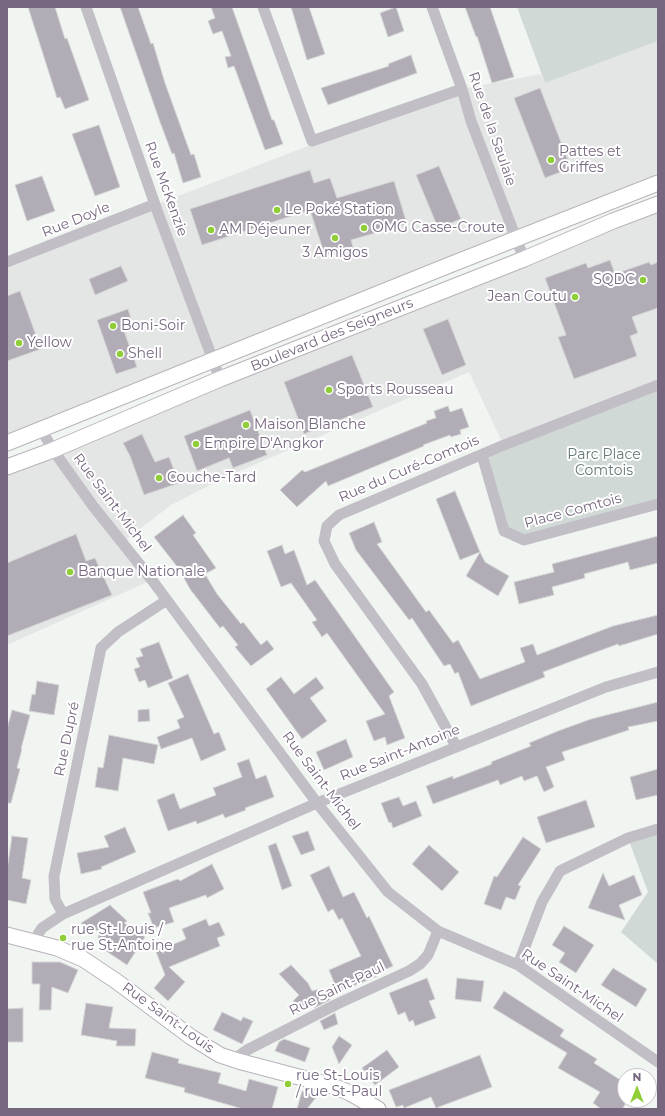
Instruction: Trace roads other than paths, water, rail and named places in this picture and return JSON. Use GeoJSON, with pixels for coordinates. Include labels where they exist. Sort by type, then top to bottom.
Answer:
{"type":"FeatureCollection","features":[{"type":"Feature","properties":{"kind":"main road","name":"Boulevard des Seigneurs"},"geometry":{"type":"LineString","coordinates":[[7,443],[658,183]]}},
{"type":"Feature","properties":{"kind":"main road","name":"Boulevard des Seigneurs"},"geometry":{"type":"LineString","coordinates":[[7,467],[53,450],[220,379],[524,259],[613,221],[658,204]]}},
{"type":"Feature","properties":{"kind":"main road","name":"Rue Saint-Louis"},"geometry":{"type":"LineString","coordinates":[[7,935],[63,950],[88,962],[197,1041],[220,1055],[337,1088],[350,1093],[378,1109]]}},
{"type":"Feature","properties":{"kind":"street","name":"Rue McKenzie"},"geometry":{"type":"LineString","coordinates":[[86,7],[155,204],[220,379]]}},
{"type":"Feature","properties":{"kind":"street"},"geometry":{"type":"LineString","coordinates":[[263,7],[312,141],[462,89]]}},
{"type":"Feature","properties":{"kind":"street","name":"Rue de la Saulaie"},"geometry":{"type":"LineString","coordinates":[[432,7],[515,239],[524,259]]}},
{"type":"Feature","properties":{"kind":"street","name":"Rue Doyle"},"geometry":{"type":"LineString","coordinates":[[7,262],[155,204]]}},
{"type":"Feature","properties":{"kind":"street","name":"Rue du Curé-Comtois"},"geometry":{"type":"LineString","coordinates":[[456,746],[422,684],[335,564],[324,541],[326,526],[339,516],[482,455],[658,385]]}},
{"type":"Feature","properties":{"kind":"street","name":"Rue Saint-Michel"},"geometry":{"type":"LineString","coordinates":[[41,429],[53,450],[93,506],[167,600],[317,803],[388,892],[438,931],[518,965],[658,1062]]}},
{"type":"Feature","properties":{"kind":"street","name":"Place Comtois"},"geometry":{"type":"LineString","coordinates":[[482,455],[504,531],[524,540],[658,504]]}},
{"type":"Feature","properties":{"kind":"street","name":"Rue Dupré"},"geometry":{"type":"LineString","coordinates":[[63,914],[55,899],[54,876],[102,648],[118,632],[167,600]]}},
{"type":"Feature","properties":{"kind":"street","name":"Rue Saint-Antoine"},"geometry":{"type":"LineString","coordinates":[[36,942],[38,934],[42,928],[63,914],[317,803],[606,686],[658,672]]}},
{"type":"Feature","properties":{"kind":"street"},"geometry":{"type":"LineString","coordinates":[[518,965],[542,902],[560,871],[628,838],[658,829]]}},
{"type":"Feature","properties":{"kind":"street","name":"Rue Saint-Paul"},"geometry":{"type":"LineString","coordinates":[[238,1061],[242,1053],[247,1050],[337,1004],[409,971],[420,964],[428,955],[438,931]]}},
{"type":"Feature","properties":{"kind":"place","name":"Pattes et Griffes"},"geometry":{"type":"Point","coordinates":[551,160]}},
{"type":"Feature","properties":{"kind":"place","name":"Le Poké Station"},"geometry":{"type":"Point","coordinates":[277,210]}},
{"type":"Feature","properties":{"kind":"place","name":"OMG Casse-Croute"},"geometry":{"type":"Point","coordinates":[364,228]}},
{"type":"Feature","properties":{"kind":"place","name":"AM Déjeuner"},"geometry":{"type":"Point","coordinates":[211,230]}},
{"type":"Feature","properties":{"kind":"place","name":"3 Amigos"},"geometry":{"type":"Point","coordinates":[335,238]}},
{"type":"Feature","properties":{"kind":"place","name":"SQDC"},"geometry":{"type":"Point","coordinates":[643,280]}},
{"type":"Feature","properties":{"kind":"place","name":"Jean Coutu"},"geometry":{"type":"Point","coordinates":[575,297]}},
{"type":"Feature","properties":{"kind":"place","name":"Boni-Soir"},"geometry":{"type":"Point","coordinates":[113,326]}},
{"type":"Feature","properties":{"kind":"place","name":"Yellow"},"geometry":{"type":"Point","coordinates":[19,343]}},
{"type":"Feature","properties":{"kind":"place","name":"Shell"},"geometry":{"type":"Point","coordinates":[120,354]}},
{"type":"Feature","properties":{"kind":"place","name":"Sports Rousseau"},"geometry":{"type":"Point","coordinates":[329,390]}},
{"type":"Feature","properties":{"kind":"place","name":"Maison Blanche"},"geometry":{"type":"Point","coordinates":[246,425]}},
{"type":"Feature","properties":{"kind":"place","name":"Empire D'Angkor"},"geometry":{"type":"Point","coordinates":[196,444]}},
{"type":"Feature","properties":{"kind":"place","name":"Couche-Tard"},"geometry":{"type":"Point","coordinates":[159,478]}},
{"type":"Feature","properties":{"kind":"place","name":"Banque Nationale"},"geometry":{"type":"Point","coordinates":[70,572]}},
{"type":"Feature","properties":{"kind":"place","name":"rue St-Louis / rue St-Antoine"},"geometry":{"type":"Point","coordinates":[63,938]}},
{"type":"Feature","properties":{"kind":"place","name":"rue St-Louis / rue St-Paul"},"geometry":{"type":"Point","coordinates":[288,1084]}},
{"type":"Feature","properties":{"kind":"park label","name":"Parc Place Comtois"},"geometry":{"type":"Point","coordinates":[604,464]}}]}
